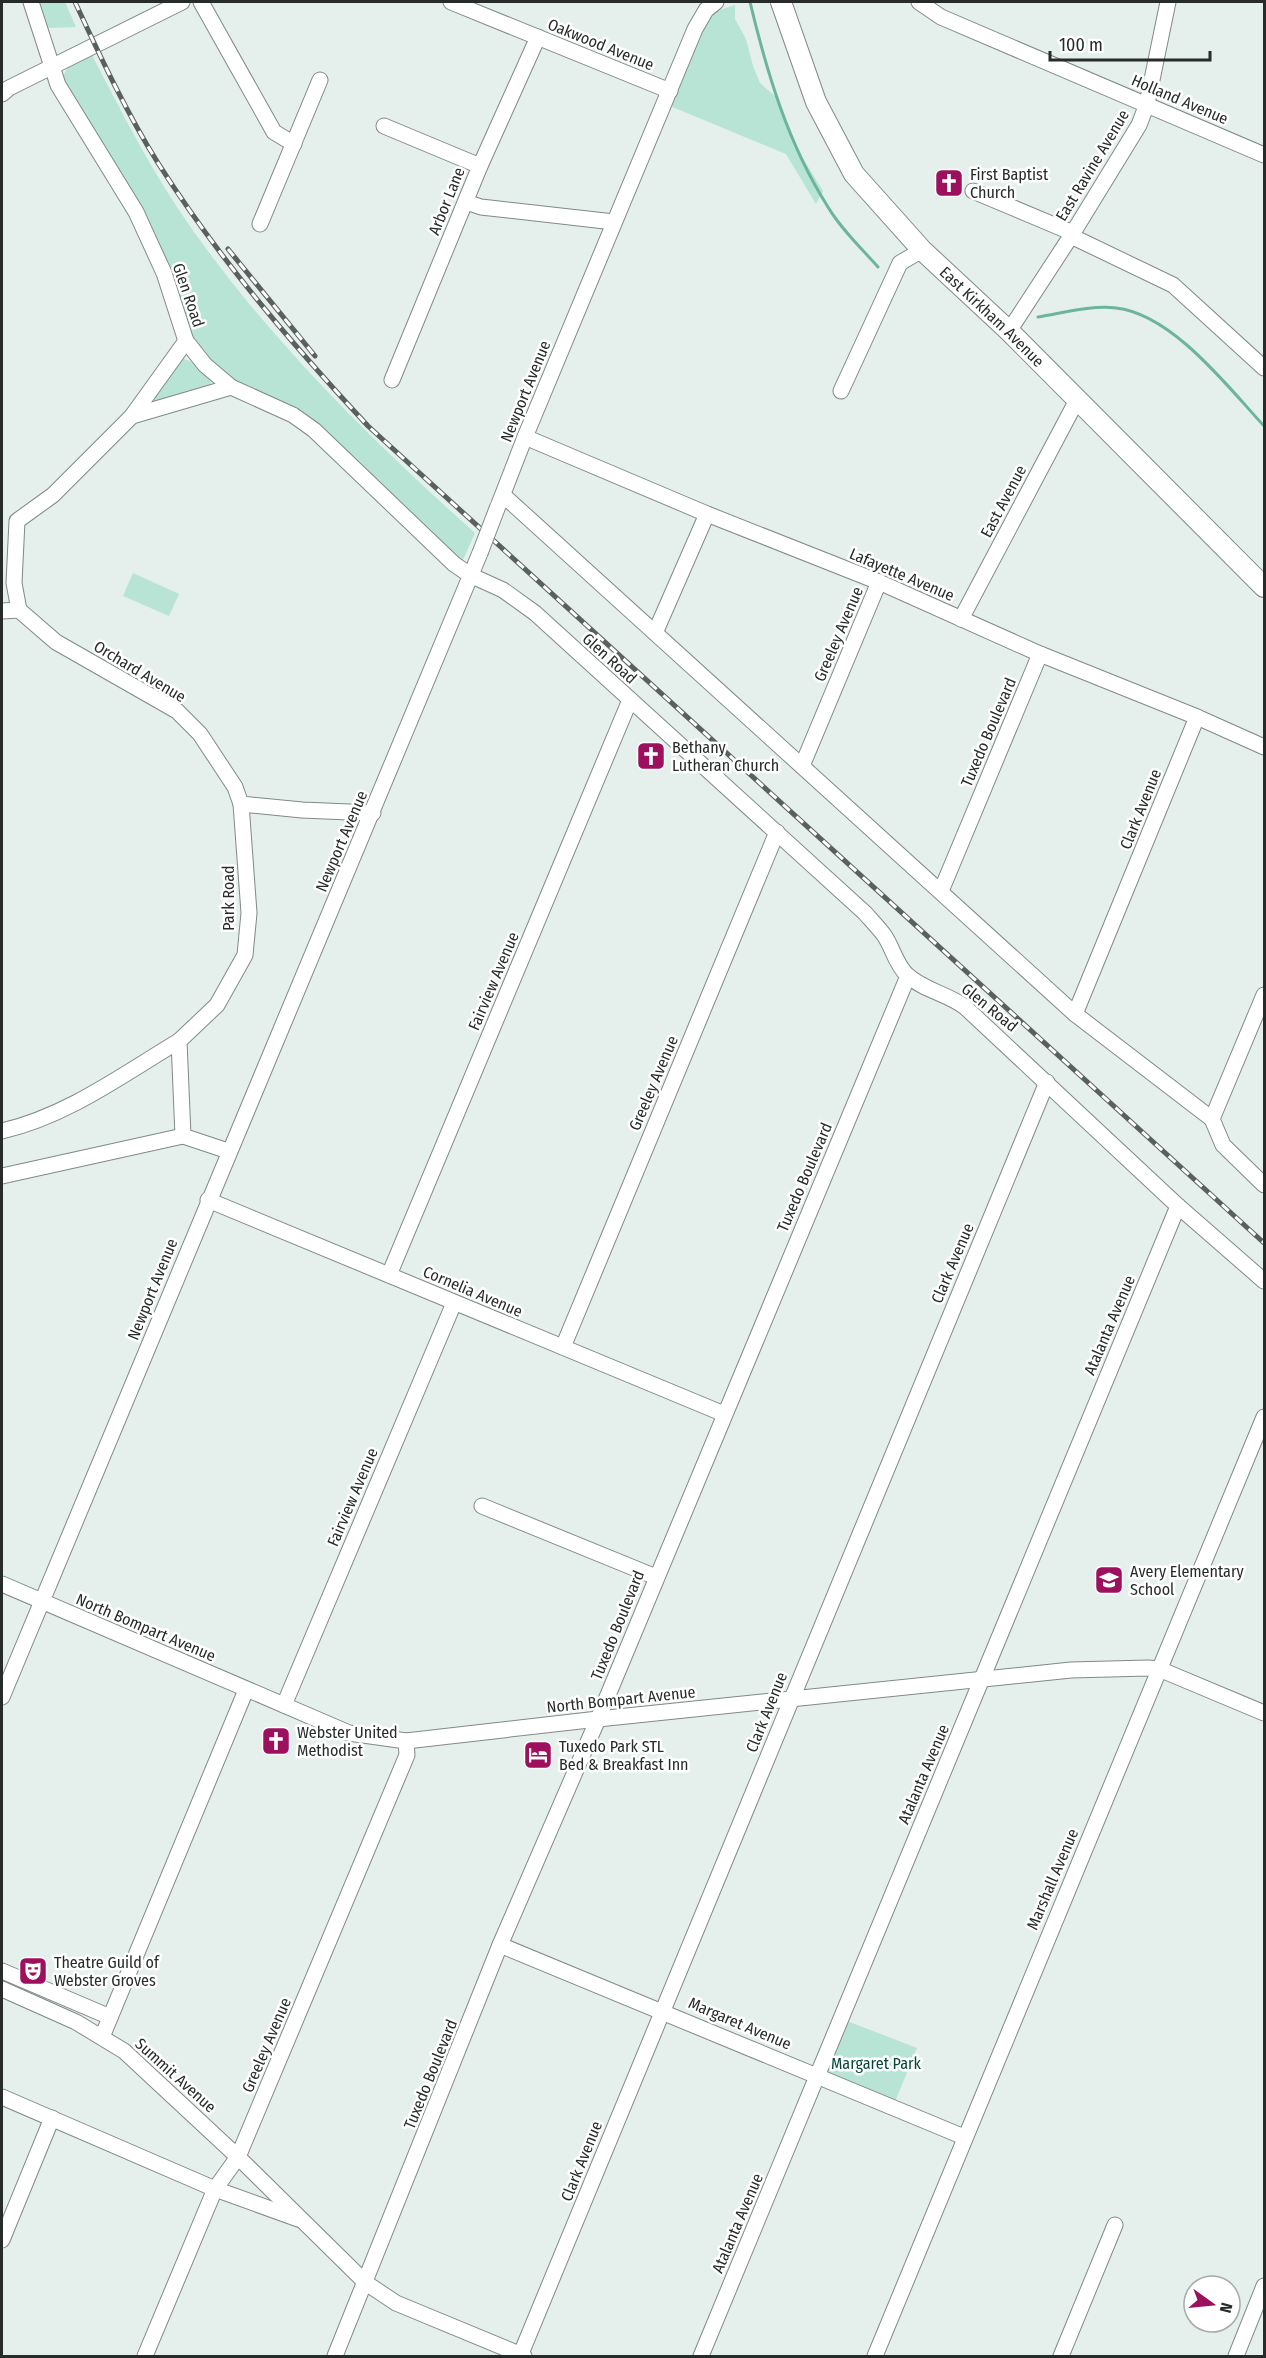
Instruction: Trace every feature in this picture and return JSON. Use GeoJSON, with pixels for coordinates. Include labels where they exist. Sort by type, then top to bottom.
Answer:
{"type":"FeatureCollection","features":[{"type":"Feature","properties":{"kind":"main road","name":"East Kirkham Avenue"},"geometry":{"type":"LineString","coordinates":[[782,2],[816,102],[854,174],[922,250],[1009,331],[1264,587]]}},
{"type":"Feature","properties":{"kind":"street","name":"Glen Road"},"geometry":{"type":"LineString","coordinates":[[31,2],[58,85],[136,212],[164,273],[186,341],[206,365],[231,387],[293,415],[314,430],[454,564],[470,575],[503,590],[535,613],[865,913],[885,936],[895,961],[908,976],[965,1007],[1178,1206],[1264,1281]]}},
{"type":"Feature","properties":{"kind":"street"},"geometry":{"type":"LineString","coordinates":[[2,94],[9,87],[182,2]]}},
{"type":"Feature","properties":{"kind":"street"},"geometry":{"type":"LineString","coordinates":[[201,2],[274,132],[294,144]]}},
{"type":"Feature","properties":{"kind":"street","name":"Oakwood Avenue"},"geometry":{"type":"LineString","coordinates":[[451,2],[670,91]]}},
{"type":"Feature","properties":{"kind":"street","name":"Newport Avenue"},"geometry":{"type":"LineString","coordinates":[[2,1697],[228,1151],[373,813],[501,501],[525,436],[695,29],[706,10],[716,2]]}},
{"type":"Feature","properties":{"kind":"street","name":"Holland Avenue"},"geometry":{"type":"LineString","coordinates":[[919,2],[941,17],[1264,155]]}},
{"type":"Feature","properties":{"kind":"street","name":"East Ravine Avenue"},"geometry":{"type":"LineString","coordinates":[[1009,331],[1139,125],[1147,104],[1168,2]]}},
{"type":"Feature","properties":{"kind":"street","name":"Arbor Lane"},"geometry":{"type":"LineString","coordinates":[[392,380],[480,166],[538,37]]}},
{"type":"Feature","properties":{"kind":"street"},"geometry":{"type":"LineString","coordinates":[[260,224],[320,80]]}},
{"type":"Feature","properties":{"kind":"street"},"geometry":{"type":"LineString","coordinates":[[384,126],[480,166]]}},
{"type":"Feature","properties":{"kind":"street"},"geometry":{"type":"LineString","coordinates":[[973,191],[1072,234],[1173,285],[1264,368]]}},
{"type":"Feature","properties":{"kind":"street"},"geometry":{"type":"LineString","coordinates":[[466,202],[481,207],[614,222]]}},
{"type":"Feature","properties":{"kind":"street"},"geometry":{"type":"LineString","coordinates":[[841,391],[900,263],[922,250]]}},
{"type":"Feature","properties":{"kind":"street"},"geometry":{"type":"LineString","coordinates":[[17,521],[53,495],[132,416],[186,341]]}},
{"type":"Feature","properties":{"kind":"street"},"geometry":{"type":"LineString","coordinates":[[132,416],[231,387]]}},
{"type":"Feature","properties":{"kind":"street","name":"East Avenue"},"geometry":{"type":"LineString","coordinates":[[961,619],[1077,400]]}},
{"type":"Feature","properties":{"kind":"street","name":"Lafayette Avenue"},"geometry":{"type":"LineString","coordinates":[[525,436],[707,514],[879,582],[1040,654],[1197,717],[1264,747]]}},
{"type":"Feature","properties":{"kind":"street"},"geometry":{"type":"LineString","coordinates":[[501,501],[655,633],[1075,1014],[1212,1119],[1223,1145],[1264,1185]]}},
{"type":"Feature","properties":{"kind":"street"},"geometry":{"type":"LineString","coordinates":[[655,633],[707,514]]}},
{"type":"Feature","properties":{"kind":"street"},"geometry":{"type":"LineString","coordinates":[[2,516],[17,521]]}},
{"type":"Feature","properties":{"kind":"street"},"geometry":{"type":"LineString","coordinates":[[2,611],[19,610],[14,583],[17,521]]}},
{"type":"Feature","properties":{"kind":"street","name":"Greeley Avenue"},"geometry":{"type":"LineString","coordinates":[[802,766],[879,582]]}},
{"type":"Feature","properties":{"kind":"street","name":"Orchard Avenue"},"geometry":{"type":"LineString","coordinates":[[19,610],[56,642],[177,711],[200,734],[235,786],[241,804]]}},
{"type":"Feature","properties":{"kind":"street","name":"Tuxedo Boulevard"},"geometry":{"type":"LineString","coordinates":[[941,891],[1040,654]]}},
{"type":"Feature","properties":{"kind":"street","name":"Fairview Avenue"},"geometry":{"type":"LineString","coordinates":[[389,1275],[630,700]]}},
{"type":"Feature","properties":{"kind":"street","name":"Clark Avenue"},"geometry":{"type":"LineString","coordinates":[[1075,1014],[1197,717]]}},
{"type":"Feature","properties":{"kind":"street"},"geometry":{"type":"LineString","coordinates":[[241,804],[302,810],[373,813]]}},
{"type":"Feature","properties":{"kind":"street","name":"Park Road"},"geometry":{"type":"LineString","coordinates":[[2,1131],[24,1125],[72,1105],[179,1041],[217,1005],[244,956],[249,914],[241,804]]}},
{"type":"Feature","properties":{"kind":"street","name":"Greeley Avenue"},"geometry":{"type":"LineString","coordinates":[[563,1347],[777,832]]}},
{"type":"Feature","properties":{"kind":"street","name":"Tuxedo Boulevard"},"geometry":{"type":"LineString","coordinates":[[335,2356],[500,1945],[598,1719],[908,976]]}},
{"type":"Feature","properties":{"kind":"street"},"geometry":{"type":"LineString","coordinates":[[1212,1119],[1264,994]]}},
{"type":"Feature","properties":{"kind":"street"},"geometry":{"type":"LineString","coordinates":[[179,1041],[183,1136]]}},
{"type":"Feature","properties":{"kind":"street","name":"Clark Avenue"},"geometry":{"type":"LineString","coordinates":[[521,2356],[1047,1082]]}},
{"type":"Feature","properties":{"kind":"street"},"geometry":{"type":"LineString","coordinates":[[2,1176],[183,1136],[228,1151]]}},
{"type":"Feature","properties":{"kind":"street","name":"Cornelia Avenue"},"geometry":{"type":"LineString","coordinates":[[208,1200],[724,1414]]}},
{"type":"Feature","properties":{"kind":"street","name":"Atalanta Avenue"},"geometry":{"type":"LineString","coordinates":[[701,2356],[1178,1206]]}},
{"type":"Feature","properties":{"kind":"street","name":"Fairview Avenue"},"geometry":{"type":"LineString","coordinates":[[284,1705],[454,1303]]}},
{"type":"Feature","properties":{"kind":"street","name":"Marshall Avenue"},"geometry":{"type":"LineString","coordinates":[[875,2356],[1264,1417]]}},
{"type":"Feature","properties":{"kind":"street"},"geometry":{"type":"LineString","coordinates":[[482,1506],[656,1577]]}},
{"type":"Feature","properties":{"kind":"street","name":"North Bompart Avenue"},"geometry":{"type":"LineString","coordinates":[[2,1584],[349,1733],[406,1741],[1071,1670],[1148,1668],[1159,1670],[1264,1713]]}},
{"type":"Feature","properties":{"kind":"street"},"geometry":{"type":"LineString","coordinates":[[102,2037],[246,1690]]}},
{"type":"Feature","properties":{"kind":"street","name":"Greeley Avenue"},"geometry":{"type":"LineString","coordinates":[[145,2356],[215,2189],[238,2157],[404,1763],[407,1755],[406,1741]]}},
{"type":"Feature","properties":{"kind":"street","name":"Margaret Avenue"},"geometry":{"type":"LineString","coordinates":[[500,1945],[663,2010],[964,2137]]}},
{"type":"Feature","properties":{"kind":"street"},"geometry":{"type":"LineString","coordinates":[[2,1971],[110,2017]]}},
{"type":"Feature","properties":{"kind":"street","name":"Summit Avenue"},"geometry":{"type":"LineString","coordinates":[[2,1989],[76,2022],[102,2037],[144,2068],[366,2283],[396,2303],[521,2356]]}},
{"type":"Feature","properties":{"kind":"street","name":"Summit Avenue"},"geometry":{"type":"LineString","coordinates":[[2,2097],[215,2189],[304,2221]]}},
{"type":"Feature","properties":{"kind":"street"},"geometry":{"type":"LineString","coordinates":[[2,2240],[52,2118]]}},
{"type":"Feature","properties":{"kind":"street"},"geometry":{"type":"LineString","coordinates":[[1061,2356],[1116,2225]]}},
{"type":"Feature","properties":{"kind":"street"},"geometry":{"type":"LineString","coordinates":[[1236,2356],[1264,2286]]}},
{"type":"Feature","properties":{"kind":"green space"},"geometry":{"type":"Polygon","coordinates":[[[38,2],[65,2],[76,27],[47,28],[38,2]]]}},
{"type":"Feature","properties":{"kind":"green space"},"geometry":{"type":"Polygon","coordinates":[[[735,5],[735,19],[746,39],[760,83],[777,98],[797,149],[823,191],[816,204],[786,154],[670,106],[705,24],[717,11],[735,5]]]}},
{"type":"Feature","properties":{"kind":"green space"},"geometry":{"type":"Polygon","coordinates":[[[92,55],[166,189],[194,232],[257,313],[362,427],[475,533],[462,562],[321,429],[228,378],[193,341],[62,79],[68,66],[92,55]]]}},
{"type":"Feature","properties":{"kind":"green space"},"geometry":{"type":"Polygon","coordinates":[[[179,360],[192,362],[206,374],[211,382],[210,386],[151,405],[149,399],[179,360]]]}},
{"type":"Feature","properties":{"kind":"green space"},"geometry":{"type":"Polygon","coordinates":[[[133,573],[179,594],[169,616],[123,596],[133,573]]]}},
{"type":"Feature","properties":{"kind":"green space","name":"Margaret Park"},"geometry":{"type":"Polygon","coordinates":[[[847,2021],[917,2048],[894,2104],[827,2072],[847,2021]]]}},
{"type":"Feature","properties":{"kind":"waterway"},"geometry":{"type":"LineString","coordinates":[[750,2],[780,108],[801,158],[833,215],[878,267]]}},
{"type":"Feature","properties":{"kind":"waterway"},"geometry":{"type":"LineString","coordinates":[[1038,317],[1077,310],[1116,308],[1137,313],[1158,323],[1198,355],[1264,426]]}},
{"type":"Feature","properties":{"kind":"railway"},"geometry":{"type":"LineString","coordinates":[[75,2],[135,124],[181,198],[257,299],[368,426],[1264,1243]]}},
{"type":"Feature","properties":{"kind":"railway"},"geometry":{"type":"LineString","coordinates":[[228,249],[315,356]]}},
{"type":"Feature","properties":{"kind":"place","name":"First Baptist Church"},"geometry":{"type":"Point","coordinates":[949,183]}},
{"type":"Feature","properties":{"kind":"place","name":"Bethany Lutheran Church"},"geometry":{"type":"Point","coordinates":[651,756]}},
{"type":"Feature","properties":{"kind":"place","name":"Avery Elementary School"},"geometry":{"type":"Point","coordinates":[1109,1580]}},
{"type":"Feature","properties":{"kind":"place","name":"Webster United Methodist"},"geometry":{"type":"Point","coordinates":[276,1741]}},
{"type":"Feature","properties":{"kind":"place","name":"Tuxedo Park STL Bed & Breakfast Inn"},"geometry":{"type":"Point","coordinates":[538,1755]}},
{"type":"Feature","properties":{"kind":"place","name":"Theatre Guild of Webster Groves"},"geometry":{"type":"Point","coordinates":[33,1971]}}]}
